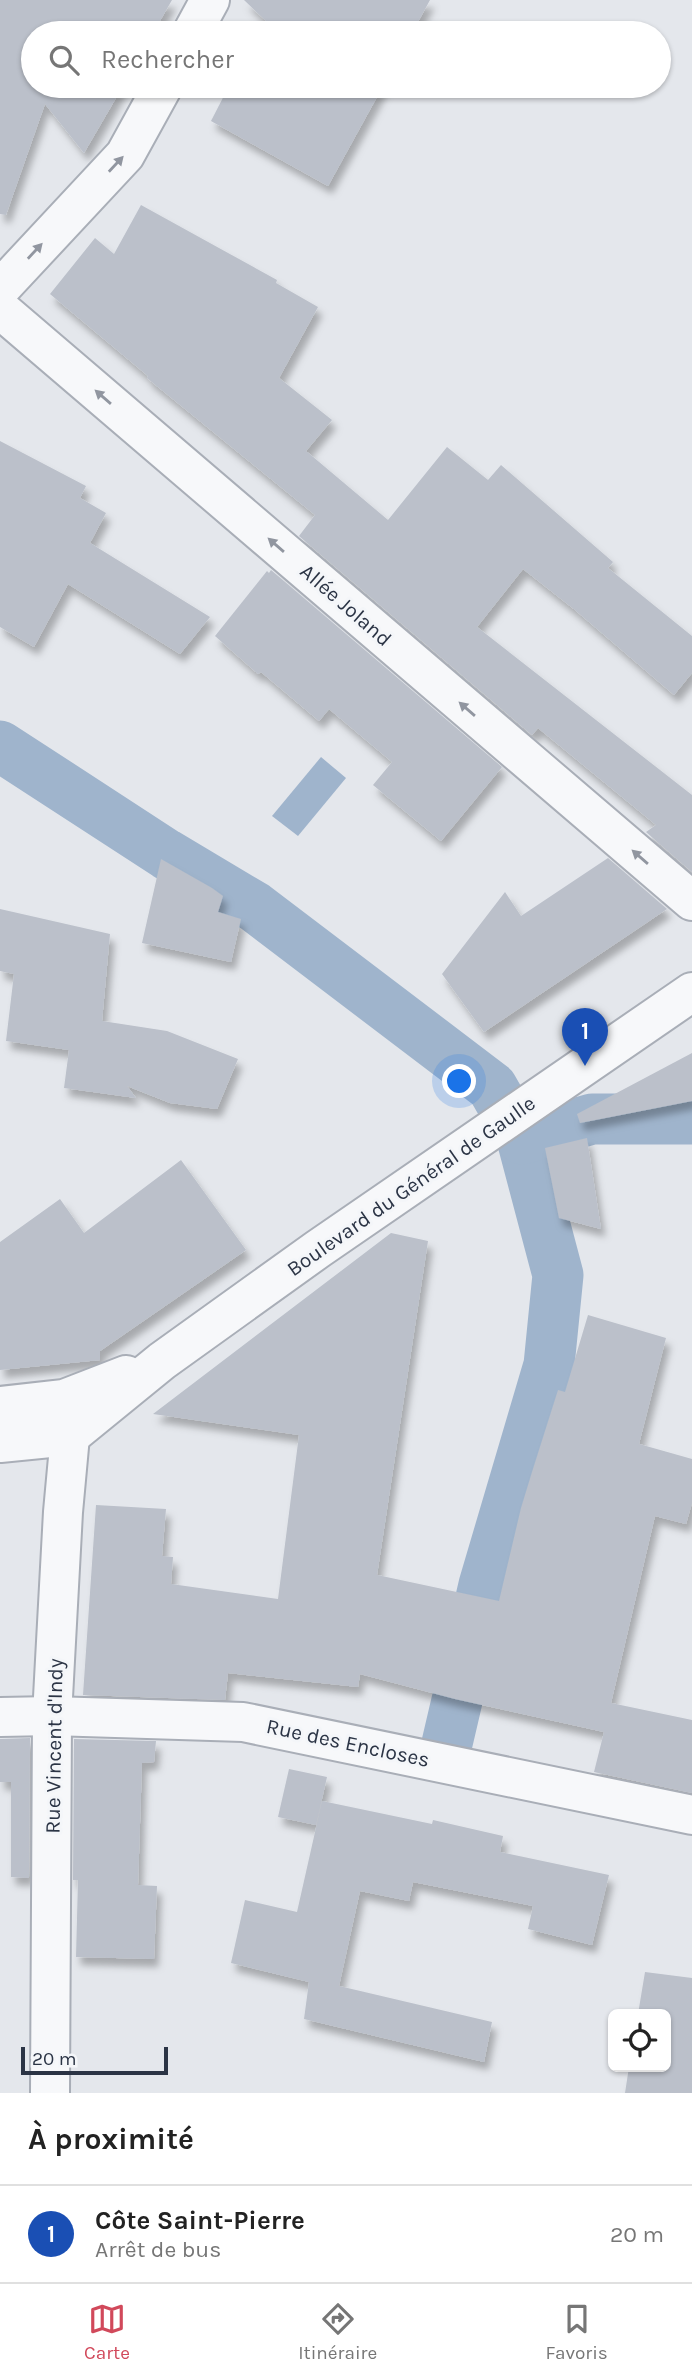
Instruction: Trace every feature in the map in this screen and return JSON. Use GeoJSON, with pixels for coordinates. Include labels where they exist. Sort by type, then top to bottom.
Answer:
{"type":"FeatureCollection","features":[{"type":"Feature","properties":{"kind":"street"},"geometry":{"type":"LineString","coordinates":[[199,21],[210,0]]}},
{"type":"Feature","properties":{"kind":"street"},"geometry":{"type":"LineString","coordinates":[[0,289],[125,155],[156,98]]}},
{"type":"Feature","properties":{"kind":"street","name":"Allée Joland"},"geometry":{"type":"LineString","coordinates":[[0,309],[692,901]]}},
{"type":"Feature","properties":{"kind":"street","name":"Boulevard du Général de Gaulle"},"geometry":{"type":"LineString","coordinates":[[0,1443],[67,1418],[162,1361],[318,1249],[677,1003]]}},
{"type":"Feature","properties":{"kind":"street","name":"Boulevard du Général de Gaulle"},"geometry":{"type":"LineString","coordinates":[[0,1406],[67,1418]]}},
{"type":"Feature","properties":{"kind":"street","name":"Rue Vincent d'Indy"},"geometry":{"type":"LineString","coordinates":[[50,2093],[52,1716],[67,1418]]}},
{"type":"Feature","properties":{"kind":"street","name":"Rue des Encloses"},"geometry":{"type":"LineString","coordinates":[[0,1717],[243,1721],[692,1815]]}},
{"type":"Feature","properties":{"kind":"water"},"geometry":{"type":"Polygon","coordinates":[[[321,757],[346,778],[298,836],[272,816],[321,757]]]}},
{"type":"Feature","properties":{"kind":"building"},"geometry":{"type":"Polygon","coordinates":[[[0,0],[172,0],[160,21],[21,21],[21,98],[116,98],[84,153],[45,104],[6,215],[0,214],[0,0]]]}},
{"type":"Feature","properties":{"kind":"building"},"geometry":{"type":"Polygon","coordinates":[[[244,0],[430,0],[419,21],[266,21],[244,0]]]}},
{"type":"Feature","properties":{"kind":"building"},"geometry":{"type":"Polygon","coordinates":[[[223,98],[376,98],[328,186],[211,121],[223,98]]]}},
{"type":"Feature","properties":{"kind":"building"},"geometry":{"type":"Polygon","coordinates":[[[141,205],[277,280],[276,283],[318,307],[279,378],[332,420],[306,451],[388,520],[447,447],[488,480],[501,465],[613,562],[608,568],[692,636],[692,673],[674,695],[523,569],[477,627],[692,795],[692,872],[646,832],[656,825],[538,728],[532,735],[299,536],[315,515],[147,378],[148,376],[50,294],[95,238],[114,254],[141,205]]]}},
{"type":"Feature","properties":{"kind":"building"},"geometry":{"type":"Polygon","coordinates":[[[0,441],[86,486],[80,498],[106,513],[90,543],[210,617],[180,654],[68,584],[34,647],[0,627],[0,441]]]}},
{"type":"Feature","properties":{"kind":"building"},"geometry":{"type":"Polygon","coordinates":[[[271,570],[502,767],[441,841],[373,785],[392,762],[329,709],[319,721],[261,672],[258,674],[215,636],[267,571],[269,573],[271,570]]]}},
{"type":"Feature","properties":{"kind":"building"},"geometry":{"type":"Polygon","coordinates":[[[608,858],[667,909],[484,1032],[442,974],[505,892],[521,916],[608,858]]]}},
{"type":"Feature","properties":{"kind":"building"},"geometry":{"type":"Polygon","coordinates":[[[161,859],[223,896],[218,912],[241,919],[231,962],[142,943],[161,859]]]}},
{"type":"Feature","properties":{"kind":"building"},"geometry":{"type":"Polygon","coordinates":[[[0,909],[110,934],[102,1021],[167,1031],[238,1059],[217,1109],[170,1103],[127,1086],[136,1098],[64,1088],[69,1050],[6,1041],[14,974],[0,971],[0,909]]]}},
{"type":"Feature","properties":{"kind":"building"},"geometry":{"type":"Polygon","coordinates":[[[692,1053],[692,1101],[580,1123],[577,1114],[692,1053]]]}},
{"type":"Feature","properties":{"kind":"building"},"geometry":{"type":"Polygon","coordinates":[[[587,1138],[601,1229],[559,1218],[545,1148],[587,1138]]]}},
{"type":"Feature","properties":{"kind":"building"},"geometry":{"type":"Polygon","coordinates":[[[181,1160],[246,1250],[100,1351],[100,1360],[0,1370],[0,1242],[60,1199],[84,1233],[181,1160]]]}},
{"type":"Feature","properties":{"kind":"building"},"geometry":{"type":"Polygon","coordinates":[[[391,1233],[428,1241],[377,1575],[499,1601],[532,1472],[558,1390],[565,1392],[588,1315],[666,1338],[639,1444],[692,1459],[692,1503],[686,1524],[655,1516],[611,1703],[692,1720],[692,1793],[594,1772],[604,1732],[455,1699],[360,1674],[358,1687],[228,1673],[225,1700],[83,1695],[96,1505],[166,1509],[162,1556],[173,1557],[171,1584],[278,1599],[299,1435],[153,1414],[391,1233]]]}},
{"type":"Feature","properties":{"kind":"building"},"geometry":{"type":"Polygon","coordinates":[[[30,1738],[29,1878],[11,1877],[11,1782],[0,1782],[0,1739],[30,1738]]]}},
{"type":"Feature","properties":{"kind":"building"},"geometry":{"type":"Polygon","coordinates":[[[74,1739],[156,1741],[154,1762],[142,1763],[138,1885],[157,1886],[154,1959],[76,1957],[78,1880],[73,1880],[74,1739]]]}},
{"type":"Feature","properties":{"kind":"building"},"geometry":{"type":"Polygon","coordinates":[[[289,1769],[327,1777],[316,1825],[278,1817],[289,1769]]]}},
{"type":"Feature","properties":{"kind":"building"},"geometry":{"type":"Polygon","coordinates":[[[322,1801],[432,1824],[433,1820],[503,1836],[500,1852],[609,1875],[592,1945],[528,1929],[533,1906],[413,1882],[409,1901],[360,1891],[339,1986],[492,2022],[484,2062],[304,2019],[309,1982],[231,1963],[245,1900],[297,1912],[322,1801]]]}},
{"type":"Feature","properties":{"kind":"building"},"geometry":{"type":"Polygon","coordinates":[[[645,1972],[692,1978],[692,2093],[625,2093],[628,2072],[671,2072],[671,2009],[639,2009],[645,1972]]]}},
{"type":"Feature","properties":{"kind":"waterway"},"geometry":{"type":"LineString","coordinates":[[0,746],[166,854],[255,907],[492,1087],[522,1139],[558,1275],[549,1365],[484,1585],[445,1752]]}},
{"type":"Feature","properties":{"kind":"waterway"},"geometry":{"type":"LineString","coordinates":[[522,1139],[592,1119],[692,1119]]}},
{"type":"Feature","properties":{"kind":"place","name":"Côte Saint-Pierre"},"geometry":{"type":"Point","coordinates":[585,1066]}}]}
